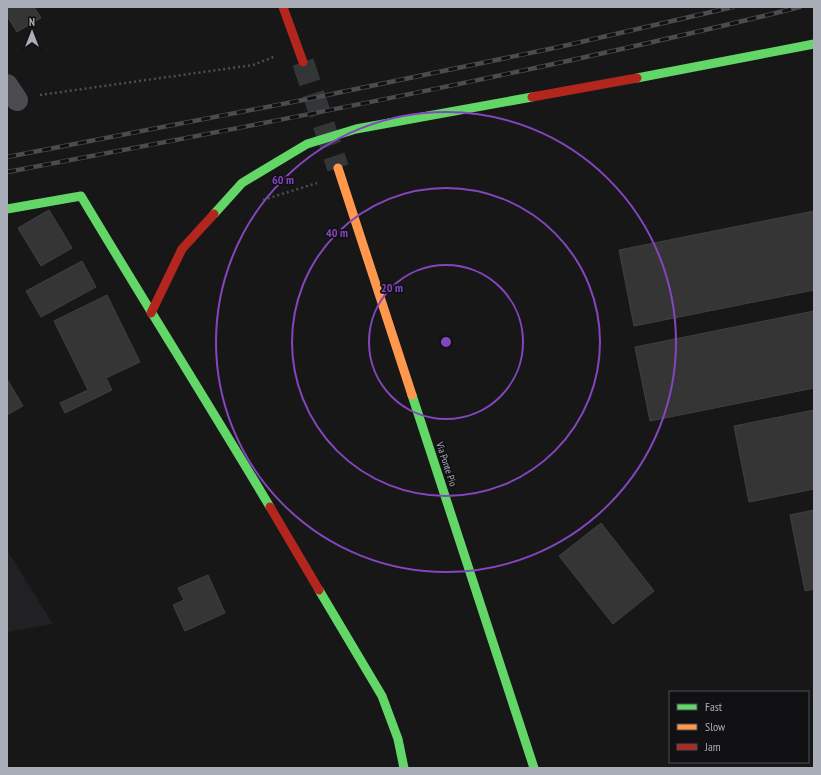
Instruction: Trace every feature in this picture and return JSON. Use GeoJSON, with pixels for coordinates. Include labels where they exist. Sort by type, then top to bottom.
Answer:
{"type":"FeatureCollection","features":[{"type":"Feature","properties":{"kind":"street"},"geometry":{"type":"LineString","coordinates":[[283,7],[303,62]]}},
{"type":"Feature","properties":{"kind":"street"},"geometry":{"type":"LineString","coordinates":[[151,313],[182,249],[242,183],[307,144],[356,129],[460,112],[814,44]]}},
{"type":"Feature","properties":{"kind":"street","name":"Via Ponte Pio"},"geometry":{"type":"LineString","coordinates":[[338,168],[534,768]]}},
{"type":"Feature","properties":{"kind":"street"},"geometry":{"type":"LineString","coordinates":[[7,209],[80,196],[216,416],[382,696],[398,740],[404,768]]}},
{"type":"Feature","properties":{"kind":"path"},"geometry":{"type":"LineString","coordinates":[[12,93],[53,92],[253,64],[277,55]]}},
{"type":"Feature","properties":{"kind":"path"},"geometry":{"type":"LineString","coordinates":[[259,202],[318,183]]}},
{"type":"Feature","properties":{"kind":"shaded area"},"geometry":{"type":"Polygon","coordinates":[[[7,550],[53,624],[7,632],[7,550]]]}},
{"type":"Feature","properties":{"kind":"building"},"geometry":{"type":"Polygon","coordinates":[[[7,7],[34,7],[41,18],[17,32],[7,16],[7,7]]]}},
{"type":"Feature","properties":{"kind":"building"},"geometry":{"type":"Polygon","coordinates":[[[49,210],[72,248],[41,266],[18,228],[49,210]]]}},
{"type":"Feature","properties":{"kind":"building"},"geometry":{"type":"Polygon","coordinates":[[[814,211],[814,290],[634,326],[619,250],[814,211]]]}},
{"type":"Feature","properties":{"kind":"building"},"geometry":{"type":"Polygon","coordinates":[[[82,261],[96,287],[41,317],[26,291],[82,261]]]}},
{"type":"Feature","properties":{"kind":"building"},"geometry":{"type":"Polygon","coordinates":[[[107,295],[140,362],[106,378],[112,390],[65,413],[60,403],[88,390],[54,321],[107,295]]]}},
{"type":"Feature","properties":{"kind":"building"},"geometry":{"type":"Polygon","coordinates":[[[814,311],[814,388],[650,421],[635,347],[814,311]]]}},
{"type":"Feature","properties":{"kind":"building"},"geometry":{"type":"Polygon","coordinates":[[[7,379],[23,406],[7,415],[7,379]]]}},
{"type":"Feature","properties":{"kind":"building"},"geometry":{"type":"Polygon","coordinates":[[[814,410],[814,489],[749,502],[734,426],[814,410]]]}},
{"type":"Feature","properties":{"kind":"building"},"geometry":{"type":"Polygon","coordinates":[[[814,510],[814,589],[805,591],[790,515],[814,510]]]}},
{"type":"Feature","properties":{"kind":"building"},"geometry":{"type":"Polygon","coordinates":[[[601,523],[654,591],[613,624],[559,556],[601,523]]]}},
{"type":"Feature","properties":{"kind":"building"},"geometry":{"type":"Polygon","coordinates":[[[208,575],[225,613],[185,631],[173,605],[184,600],[178,588],[208,575]]]}},
{"type":"Feature","properties":{"kind":"tunnel"},"geometry":{"type":"LineString","coordinates":[[303,62],[338,168]]}},
{"type":"Feature","properties":{"kind":"railway"},"geometry":{"type":"LineString","coordinates":[[7,157],[303,100],[559,47],[733,7]]}},
{"type":"Feature","properties":{"kind":"railway"},"geometry":{"type":"LineString","coordinates":[[7,172],[504,75],[702,31],[800,7]]}},
{"type":"Feature","properties":{"kind":"traffic: fast"},"geometry":{"type":"LineString","coordinates":[[637,78],[814,44]]}},
{"type":"Feature","properties":{"kind":"traffic: fast"},"geometry":{"type":"LineString","coordinates":[[214,214],[242,183],[307,144],[356,129],[532,97]]}},
{"type":"Feature","properties":{"kind":"traffic: fast"},"geometry":{"type":"LineString","coordinates":[[7,209],[81,196],[270,507]]}},
{"type":"Feature","properties":{"kind":"traffic: fast"},"geometry":{"type":"LineString","coordinates":[[412,395],[534,768]]}},
{"type":"Feature","properties":{"kind":"traffic: fast"},"geometry":{"type":"LineString","coordinates":[[319,590],[382,696],[398,739],[404,768]]}},
{"type":"Feature","properties":{"kind":"traffic: slow"},"geometry":{"type":"LineString","coordinates":[[338,168],[412,395]]}},
{"type":"Feature","properties":{"kind":"traffic: jam"},"geometry":{"type":"LineString","coordinates":[[283,7],[303,62]]}},
{"type":"Feature","properties":{"kind":"traffic: jam"},"geometry":{"type":"LineString","coordinates":[[532,97],[637,78]]}},
{"type":"Feature","properties":{"kind":"traffic: jam"},"geometry":{"type":"LineString","coordinates":[[151,313],[182,249],[214,214]]}},
{"type":"Feature","properties":{"kind":"traffic: jam"},"geometry":{"type":"LineString","coordinates":[[270,507],[319,590]]}}]}
